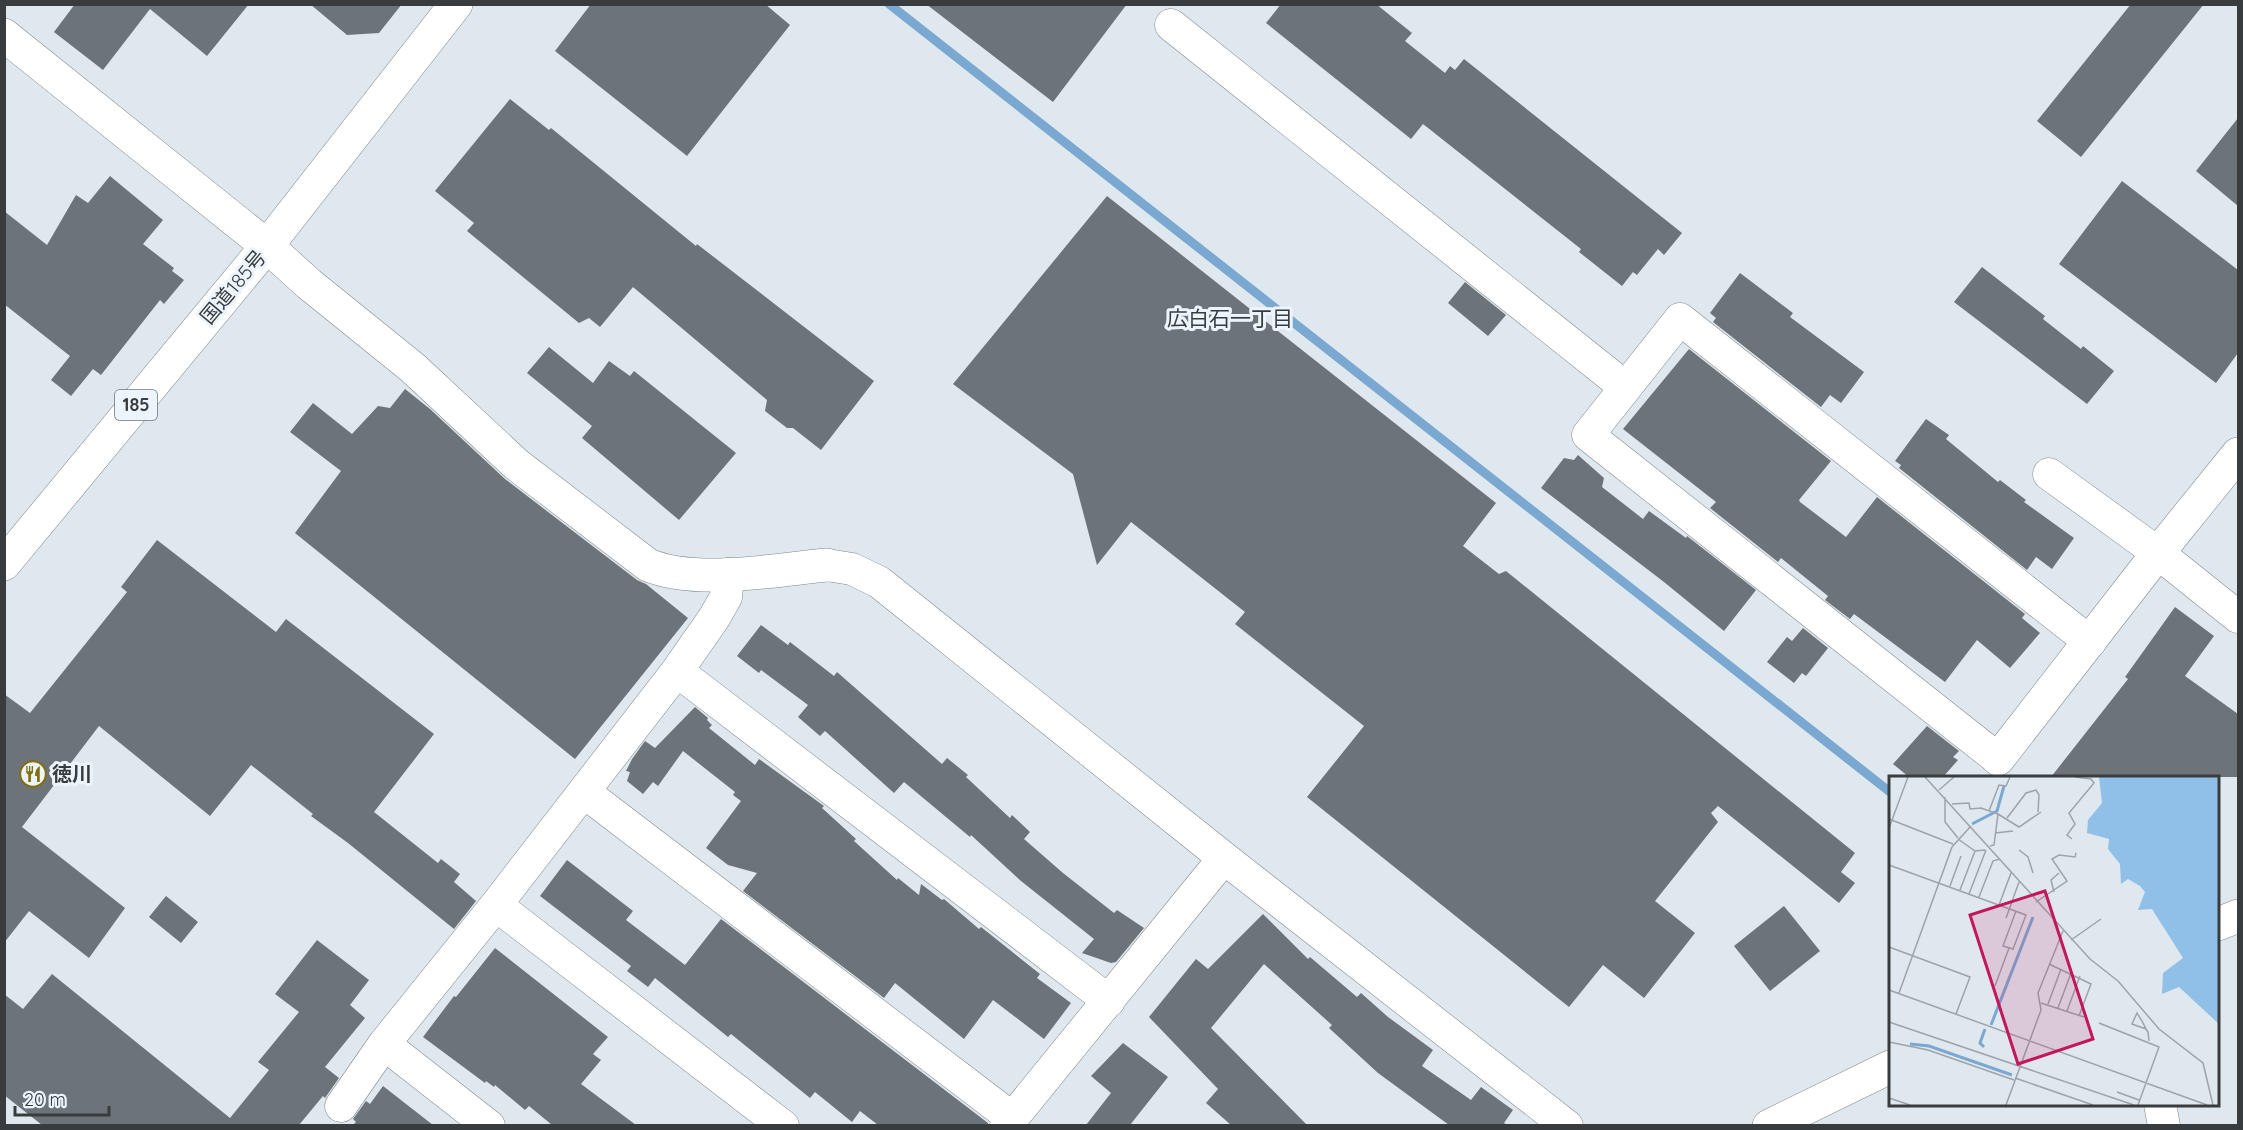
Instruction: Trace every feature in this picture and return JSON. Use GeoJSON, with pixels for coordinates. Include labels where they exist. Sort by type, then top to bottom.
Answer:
{"type":"FeatureCollection","features":[{"type":"Feature","properties":{"kind":"main road","name":"国道185号"},"geometry":{"type":"LineString","coordinates":[[4,564],[267,246],[456,4]]}},
{"type":"Feature","properties":{"kind":"main road"},"geometry":{"type":"LineString","coordinates":[[4,35],[267,246],[309,284],[413,368],[516,464],[648,565],[664,571],[694,575],[827,565]]}},
{"type":"Feature","properties":{"kind":"main road"},"geometry":{"type":"LineString","coordinates":[[1998,759],[2238,454]]}},
{"type":"Feature","properties":{"kind":"main road"},"geometry":{"type":"LineString","coordinates":[[2219,923],[2238,916]]}},
{"type":"Feature","properties":{"kind":"main road"},"geometry":{"type":"LineString","coordinates":[[1769,1125],[1889,1067]]}},
{"type":"Feature","properties":{"kind":"street"},"geometry":{"type":"LineString","coordinates":[[1171,25],[1625,387]]}},
{"type":"Feature","properties":{"kind":"street"},"geometry":{"type":"LineString","coordinates":[[1998,759],[1588,435],[1625,387],[1680,319],[2090,642]]}},
{"type":"Feature","properties":{"kind":"street"},"geometry":{"type":"LineString","coordinates":[[2049,474],[2158,553],[2238,617]]}},
{"type":"Feature","properties":{"kind":"street"},"geometry":{"type":"LineString","coordinates":[[827,565],[852,569],[879,582],[1224,858],[1567,1125]]}},
{"type":"Feature","properties":{"kind":"street"},"geometry":{"type":"LineString","coordinates":[[341,1106],[384,1044],[677,671],[726,597],[728,574]]}},
{"type":"Feature","properties":{"kind":"street"},"geometry":{"type":"LineString","coordinates":[[677,671],[1109,1001]]}},
{"type":"Feature","properties":{"kind":"street"},"geometry":{"type":"LineString","coordinates":[[584,792],[1009,1122],[1224,858]]}},
{"type":"Feature","properties":{"kind":"street"},"geometry":{"type":"LineString","coordinates":[[496,904],[783,1125]]}},
{"type":"Feature","properties":{"kind":"street"},"geometry":{"type":"LineString","coordinates":[[384,1044],[489,1125]]}},
{"type":"Feature","properties":{"kind":"street"},"geometry":{"type":"LineString","coordinates":[[2160,1106],[2163,1125]]}},
{"type":"Feature","properties":{"kind":"building"},"geometry":{"type":"Polygon","coordinates":[[[75,4],[249,4],[207,56],[150,9],[103,70],[54,32],[75,4]]]}},
{"type":"Feature","properties":{"kind":"building"},"geometry":{"type":"Polygon","coordinates":[[[310,4],[402,4],[379,33],[347,35],[310,4]]]}},
{"type":"Feature","properties":{"kind":"building"},"geometry":{"type":"Polygon","coordinates":[[[591,4],[765,4],[790,25],[687,156],[555,51],[591,4]]]}},
{"type":"Feature","properties":{"kind":"building"},"geometry":{"type":"Polygon","coordinates":[[[926,4],[1127,4],[1053,102],[926,4]]]}},
{"type":"Feature","properties":{"kind":"building"},"geometry":{"type":"Polygon","coordinates":[[[1281,4],[1376,4],[1412,33],[1405,41],[1445,73],[1450,66],[1455,70],[1464,59],[1682,233],[1664,255],[1658,249],[1637,275],[1633,272],[1622,286],[1579,252],[1581,249],[1423,124],[1411,139],[1266,23],[1281,4]]]}},
{"type":"Feature","properties":{"kind":"building"},"geometry":{"type":"Polygon","coordinates":[[[2131,4],[2204,4],[2081,157],[2037,121],[2131,4]]]}},
{"type":"Feature","properties":{"kind":"building"},"geometry":{"type":"Polygon","coordinates":[[[510,99],[549,130],[551,128],[696,246],[697,244],[874,381],[821,450],[793,428],[787,428],[765,411],[767,400],[633,287],[600,327],[589,318],[579,323],[467,231],[474,223],[435,191],[510,99]]]}},
{"type":"Feature","properties":{"kind":"building"},"geometry":{"type":"Polygon","coordinates":[[[2238,118],[2238,206],[2196,171],[2238,118]]]}},
{"type":"Feature","properties":{"kind":"building"},"geometry":{"type":"Polygon","coordinates":[[[110,176],[163,220],[143,244],[174,268],[172,271],[184,280],[164,304],[160,300],[101,375],[93,369],[71,396],[51,380],[70,356],[4,304],[4,211],[47,245],[76,195],[88,203],[110,176]]]}},
{"type":"Feature","properties":{"kind":"building"},"geometry":{"type":"Polygon","coordinates":[[[2122,181],[2238,270],[2238,353],[2216,383],[2059,264],[2122,181]]]}},
{"type":"Feature","properties":{"kind":"building"},"geometry":{"type":"Polygon","coordinates":[[[1107,196],[1496,503],[1463,546],[1499,574],[1506,571],[1855,853],[1841,872],[1855,883],[1839,903],[1718,806],[1711,813],[1718,822],[1655,901],[1695,933],[1644,998],[1603,965],[1569,1007],[1307,797],[1364,726],[1235,624],[1245,612],[1131,522],[1097,565],[1073,474],[953,384],[1107,196]]]}},
{"type":"Feature","properties":{"kind":"building"},"geometry":{"type":"Polygon","coordinates":[[[1982,267],[2045,316],[2043,319],[2081,349],[2083,346],[2114,371],[2087,404],[1954,302],[1982,267]]]}},
{"type":"Feature","properties":{"kind":"building"},"geometry":{"type":"Polygon","coordinates":[[[1740,273],[1793,313],[1790,317],[1864,372],[1841,403],[1830,395],[1821,407],[1713,322],[1716,318],[1710,313],[1740,273]]]}},
{"type":"Feature","properties":{"kind":"building"},"geometry":{"type":"Polygon","coordinates":[[[1465,282],[1506,315],[1488,336],[1448,303],[1465,282]]]}},
{"type":"Feature","properties":{"kind":"building"},"geometry":{"type":"Polygon","coordinates":[[[549,347],[593,383],[609,361],[630,376],[634,371],[736,453],[679,520],[582,438],[592,426],[527,373],[549,347]]]}},
{"type":"Feature","properties":{"kind":"building"},"geometry":{"type":"Polygon","coordinates":[[[1689,349],[1831,461],[1799,500],[1800,502],[1846,537],[1877,497],[2025,614],[2022,618],[2040,633],[2010,668],[1977,640],[1945,682],[1854,614],[1850,619],[1825,600],[1828,596],[1781,558],[1778,562],[1710,508],[1716,502],[1623,429],[1689,349]]]}},
{"type":"Feature","properties":{"kind":"building"},"geometry":{"type":"Polygon","coordinates":[[[405,389],[430,409],[505,479],[688,618],[575,759],[295,533],[341,471],[290,432],[313,403],[352,434],[378,406],[390,408],[405,389]]]}},
{"type":"Feature","properties":{"kind":"building"},"geometry":{"type":"Polygon","coordinates":[[[1926,419],[1949,435],[1946,439],[1998,482],[2000,480],[2026,500],[2024,502],[2074,538],[2052,569],[2036,557],[2027,570],[1899,468],[1901,465],[1895,461],[1926,419]]]}},
{"type":"Feature","properties":{"kind":"building"},"geometry":{"type":"Polygon","coordinates":[[[1578,455],[1604,478],[1602,487],[1643,519],[1649,511],[1686,538],[1687,536],[1756,590],[1724,631],[1541,488],[1564,458],[1574,460],[1578,455]]]}},
{"type":"Feature","properties":{"kind":"building"},"geometry":{"type":"Polygon","coordinates":[[[157,540],[276,632],[286,619],[434,734],[374,812],[438,863],[441,859],[460,874],[454,882],[476,901],[454,929],[311,816],[313,814],[251,765],[210,816],[99,726],[22,827],[125,908],[89,958],[29,911],[4,943],[4,694],[30,713],[127,592],[121,587],[157,540]]]}},
{"type":"Feature","properties":{"kind":"building"},"geometry":{"type":"Polygon","coordinates":[[[2175,607],[2214,636],[2185,676],[2238,714],[2238,777],[2052,776],[2128,679],[2125,677],[2175,607]]]}},
{"type":"Feature","properties":{"kind":"building"},"geometry":{"type":"Polygon","coordinates":[[[761,625],[788,645],[790,642],[834,676],[837,672],[942,764],[947,758],[968,775],[966,777],[1010,818],[1012,815],[1030,832],[1024,839],[1063,873],[1114,913],[1117,910],[1144,928],[1116,962],[1111,963],[1082,953],[1094,939],[1021,881],[971,835],[970,837],[904,782],[894,793],[825,731],[820,736],[798,717],[808,705],[761,670],[759,673],[737,656],[761,625]]]}},
{"type":"Feature","properties":{"kind":"building"},"geometry":{"type":"Polygon","coordinates":[[[1803,628],[1828,648],[1806,676],[1802,673],[1794,683],[1767,662],[1787,637],[1792,641],[1803,628]]]}},
{"type":"Feature","properties":{"kind":"building"},"geometry":{"type":"Polygon","coordinates":[[[695,707],[708,718],[707,720],[712,725],[709,728],[755,765],[759,759],[824,806],[822,808],[856,839],[854,841],[897,880],[898,878],[919,895],[921,884],[942,900],[944,899],[979,929],[981,927],[1040,974],[1037,978],[1071,1003],[1044,1039],[993,1000],[964,1039],[895,983],[884,998],[743,891],[757,873],[728,865],[706,848],[741,801],[733,795],[735,792],[683,751],[658,786],[653,782],[643,794],[627,781],[630,772],[626,771],[645,741],[655,748],[695,707]]]}},
{"type":"Feature","properties":{"kind":"building"},"geometry":{"type":"Polygon","coordinates":[[[1927,726],[1959,751],[1953,757],[1958,760],[1944,776],[1908,776],[1893,764],[1927,726]]]}},
{"type":"Feature","properties":{"kind":"building"},"geometry":{"type":"Polygon","coordinates":[[[567,860],[633,911],[626,920],[685,965],[721,919],[988,1125],[878,1125],[860,1111],[852,1122],[815,1092],[810,1098],[731,1034],[728,1037],[655,978],[648,987],[627,971],[631,966],[540,896],[567,860]]]}},
{"type":"Feature","properties":{"kind":"building"},"geometry":{"type":"Polygon","coordinates":[[[166,896],[198,922],[181,943],[149,917],[166,896]]]}},
{"type":"Feature","properties":{"kind":"building"},"geometry":{"type":"Polygon","coordinates":[[[1784,906],[1820,951],[1770,991],[1734,946],[1784,906]]]}},
{"type":"Feature","properties":{"kind":"building"},"geometry":{"type":"Polygon","coordinates":[[[1263,914],[1308,959],[1310,957],[1357,997],[1361,993],[1388,1017],[1433,1050],[1422,1066],[1471,1100],[1481,1087],[1513,1110],[1504,1123],[1507,1125],[1449,1125],[1378,1073],[1329,1028],[1332,1025],[1264,964],[1211,1028],[1307,1125],[1231,1125],[1206,1103],[1218,1089],[1149,1017],[1196,959],[1208,969],[1263,914]]]}},
{"type":"Feature","properties":{"kind":"building"},"geometry":{"type":"Polygon","coordinates":[[[317,940],[369,980],[350,1005],[365,1018],[325,1067],[339,1078],[325,1098],[323,1096],[299,1125],[42,1125],[4,1095],[4,994],[23,1009],[52,974],[230,1118],[269,1070],[258,1062],[299,1012],[275,994],[317,940]]]}},
{"type":"Feature","properties":{"kind":"building"},"geometry":{"type":"Polygon","coordinates":[[[495,948],[608,1037],[593,1054],[601,1060],[581,1084],[636,1125],[552,1125],[529,1106],[525,1110],[495,1085],[494,1087],[486,1081],[485,1083],[423,1037],[495,948]]]}},
{"type":"Feature","properties":{"kind":"building"},"geometry":{"type":"Polygon","coordinates":[[[1123,1043],[1168,1077],[1130,1125],[1086,1125],[1111,1093],[1091,1076],[1123,1043]]]}},
{"type":"Feature","properties":{"kind":"building"},"geometry":{"type":"Polygon","coordinates":[[[383,1086],[433,1125],[353,1125],[356,1122],[353,1119],[366,1101],[370,1104],[383,1086]]]}},
{"type":"Feature","properties":{"kind":"waterway"},"geometry":{"type":"LineString","coordinates":[[889,4],[1889,791]]}},
{"type":"Feature","properties":{"kind":"place","name":"徳川"},"geometry":{"type":"Point","coordinates":[33,774]}},
{"type":"Feature","properties":{"kind":"district","name":"広白石一丁目"},"geometry":{"type":"Point","coordinates":[1230,319]}}]}
